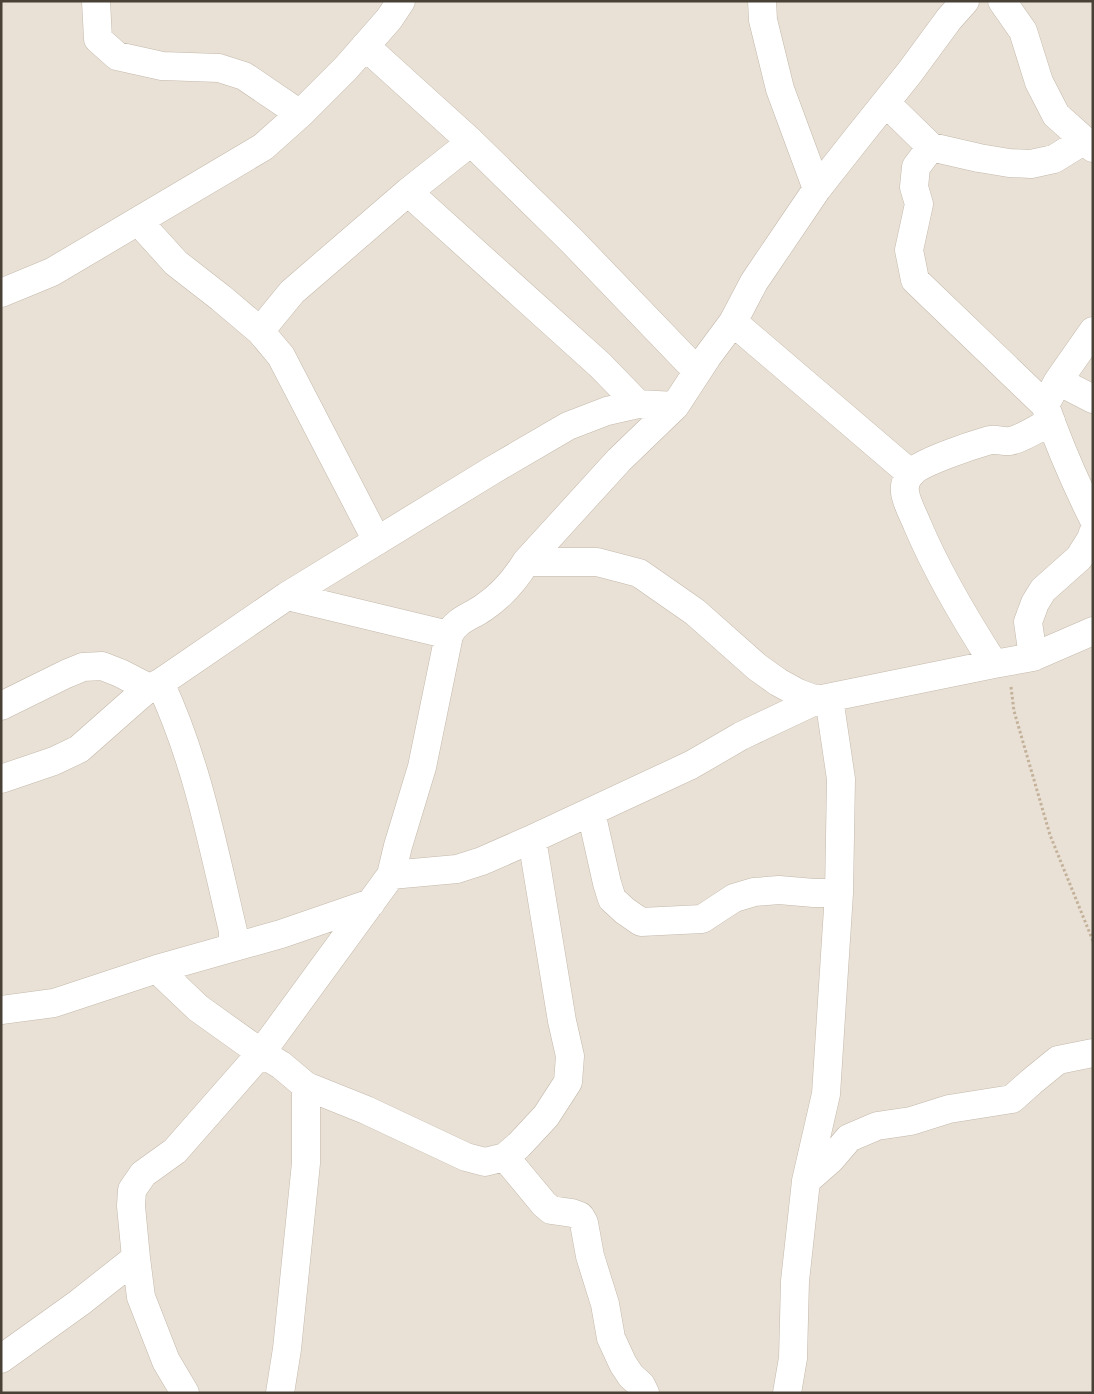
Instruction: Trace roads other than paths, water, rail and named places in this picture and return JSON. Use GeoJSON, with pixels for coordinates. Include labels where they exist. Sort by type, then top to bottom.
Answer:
{"type":"FeatureCollection","features":[{"type":"Feature","properties":{"kind":"street"},"geometry":{"type":"LineString","coordinates":[[96,1],[98,39],[117,56],[162,66],[219,68],[244,76],[300,114]]}},
{"type":"Feature","properties":{"kind":"street"},"geometry":{"type":"LineString","coordinates":[[1,293],[52,272],[263,147],[300,114],[346,68],[389,19],[401,1]]}},
{"type":"Feature","properties":{"kind":"street"},"geometry":{"type":"LineString","coordinates":[[762,1],[763,20],[780,89],[817,189]]}},
{"type":"Feature","properties":{"kind":"street"},"geometry":{"type":"LineString","coordinates":[[185,1393],[166,1361],[141,1297],[131,1206],[132,1190],[143,1174],[175,1151],[261,1053],[391,875],[422,767],[452,628],[483,608],[503,592],[526,562],[619,460],[675,406],[697,371],[733,322],[754,282],[817,189],[964,1]]}},
{"type":"Feature","properties":{"kind":"street"},"geometry":{"type":"LineString","coordinates":[[886,103],[931,147],[979,158],[1009,163],[1031,164],[1054,159],[1088,144],[1056,115],[1039,82],[1024,31],[1002,1]]}},
{"type":"Feature","properties":{"kind":"street"},"geometry":{"type":"LineString","coordinates":[[364,46],[471,142],[571,240],[697,371]]}},
{"type":"Feature","properties":{"kind":"street"},"geometry":{"type":"LineString","coordinates":[[260,331],[292,292],[408,192],[471,142]]}},
{"type":"Feature","properties":{"kind":"street"},"geometry":{"type":"LineString","coordinates":[[931,147],[916,167],[914,187],[919,204],[909,250],[916,280],[1048,413],[1074,481],[1093,518]]}},
{"type":"Feature","properties":{"kind":"street"},"geometry":{"type":"LineString","coordinates":[[408,192],[600,365],[638,404]]}},
{"type":"Feature","properties":{"kind":"street"},"geometry":{"type":"LineString","coordinates":[[138,221],[176,262],[260,331],[281,356],[377,541]]}},
{"type":"Feature","properties":{"kind":"street"},"geometry":{"type":"LineString","coordinates":[[733,322],[911,474]]}},
{"type":"Feature","properties":{"kind":"street"},"geometry":{"type":"LineString","coordinates":[[1012,661],[949,592],[925,543],[905,494],[905,484],[911,474],[921,466],[932,461],[990,440],[998,439],[1009,442],[1030,433],[1048,413],[1058,381],[1093,332]]}},
{"type":"Feature","properties":{"kind":"street"},"geometry":{"type":"LineString","coordinates":[[1058,381],[1093,400]]}},
{"type":"Feature","properties":{"kind":"street"},"geometry":{"type":"LineString","coordinates":[[1,779],[54,761],[79,749],[112,719],[155,685],[287,596],[568,426],[607,411],[638,404],[675,406]]}},
{"type":"Feature","properties":{"kind":"street"},"geometry":{"type":"LineString","coordinates":[[1012,661],[1035,603],[1043,590],[1079,558],[1093,533]]}},
{"type":"Feature","properties":{"kind":"street"},"geometry":{"type":"LineString","coordinates":[[526,562],[597,562],[639,573],[695,612],[757,667],[778,682],[798,693],[823,699]]}},
{"type":"Feature","properties":{"kind":"street"},"geometry":{"type":"LineString","coordinates":[[287,596],[449,635]]}},
{"type":"Feature","properties":{"kind":"street"},"geometry":{"type":"LineString","coordinates":[[391,875],[456,869],[482,860],[532,839],[691,765],[742,736],[823,699],[1012,661],[1093,631]]}},
{"type":"Feature","properties":{"kind":"street"},"geometry":{"type":"LineString","coordinates":[[1,706],[66,674],[83,668],[102,666],[155,685],[172,708],[204,806],[233,931],[233,947]]}},
{"type":"Feature","properties":{"kind":"street"},"geometry":{"type":"LineString","coordinates":[[787,1393],[793,1358],[795,1281],[806,1181],[826,1094],[839,893],[841,779],[823,699]]}},
{"type":"Feature","properties":{"kind":"street"},"geometry":{"type":"LineString","coordinates":[[591,812],[612,899],[641,922],[702,919],[734,898],[754,892],[779,890],[839,893]]}},
{"type":"Feature","properties":{"kind":"street"},"geometry":{"type":"LineString","coordinates":[[157,969],[198,1008],[281,1065],[306,1086],[366,1110],[466,1157],[485,1162],[505,1157],[546,1116],[568,1082],[570,1056],[562,1021],[532,839]]}},
{"type":"Feature","properties":{"kind":"street"},"geometry":{"type":"LineString","coordinates":[[7,1006],[54,1003],[157,969],[281,934],[371,903]]}},
{"type":"Feature","properties":{"kind":"street"},"geometry":{"type":"LineString","coordinates":[[806,1181],[831,1159],[849,1138],[877,1126],[911,1120],[949,1109],[1012,1099],[1058,1060],[1093,1053]]}},
{"type":"Feature","properties":{"kind":"street"},"geometry":{"type":"LineString","coordinates":[[280,1393],[287,1349],[306,1163],[306,1086]]}},
{"type":"Feature","properties":{"kind":"street"},"geometry":{"type":"LineString","coordinates":[[505,1157],[551,1210],[580,1216],[584,1223],[590,1256],[606,1304],[611,1338],[623,1364],[631,1376],[641,1385],[645,1393]]}},
{"type":"Feature","properties":{"kind":"street"},"geometry":{"type":"LineString","coordinates":[[1,1359],[79,1303],[136,1258]]}}]}
